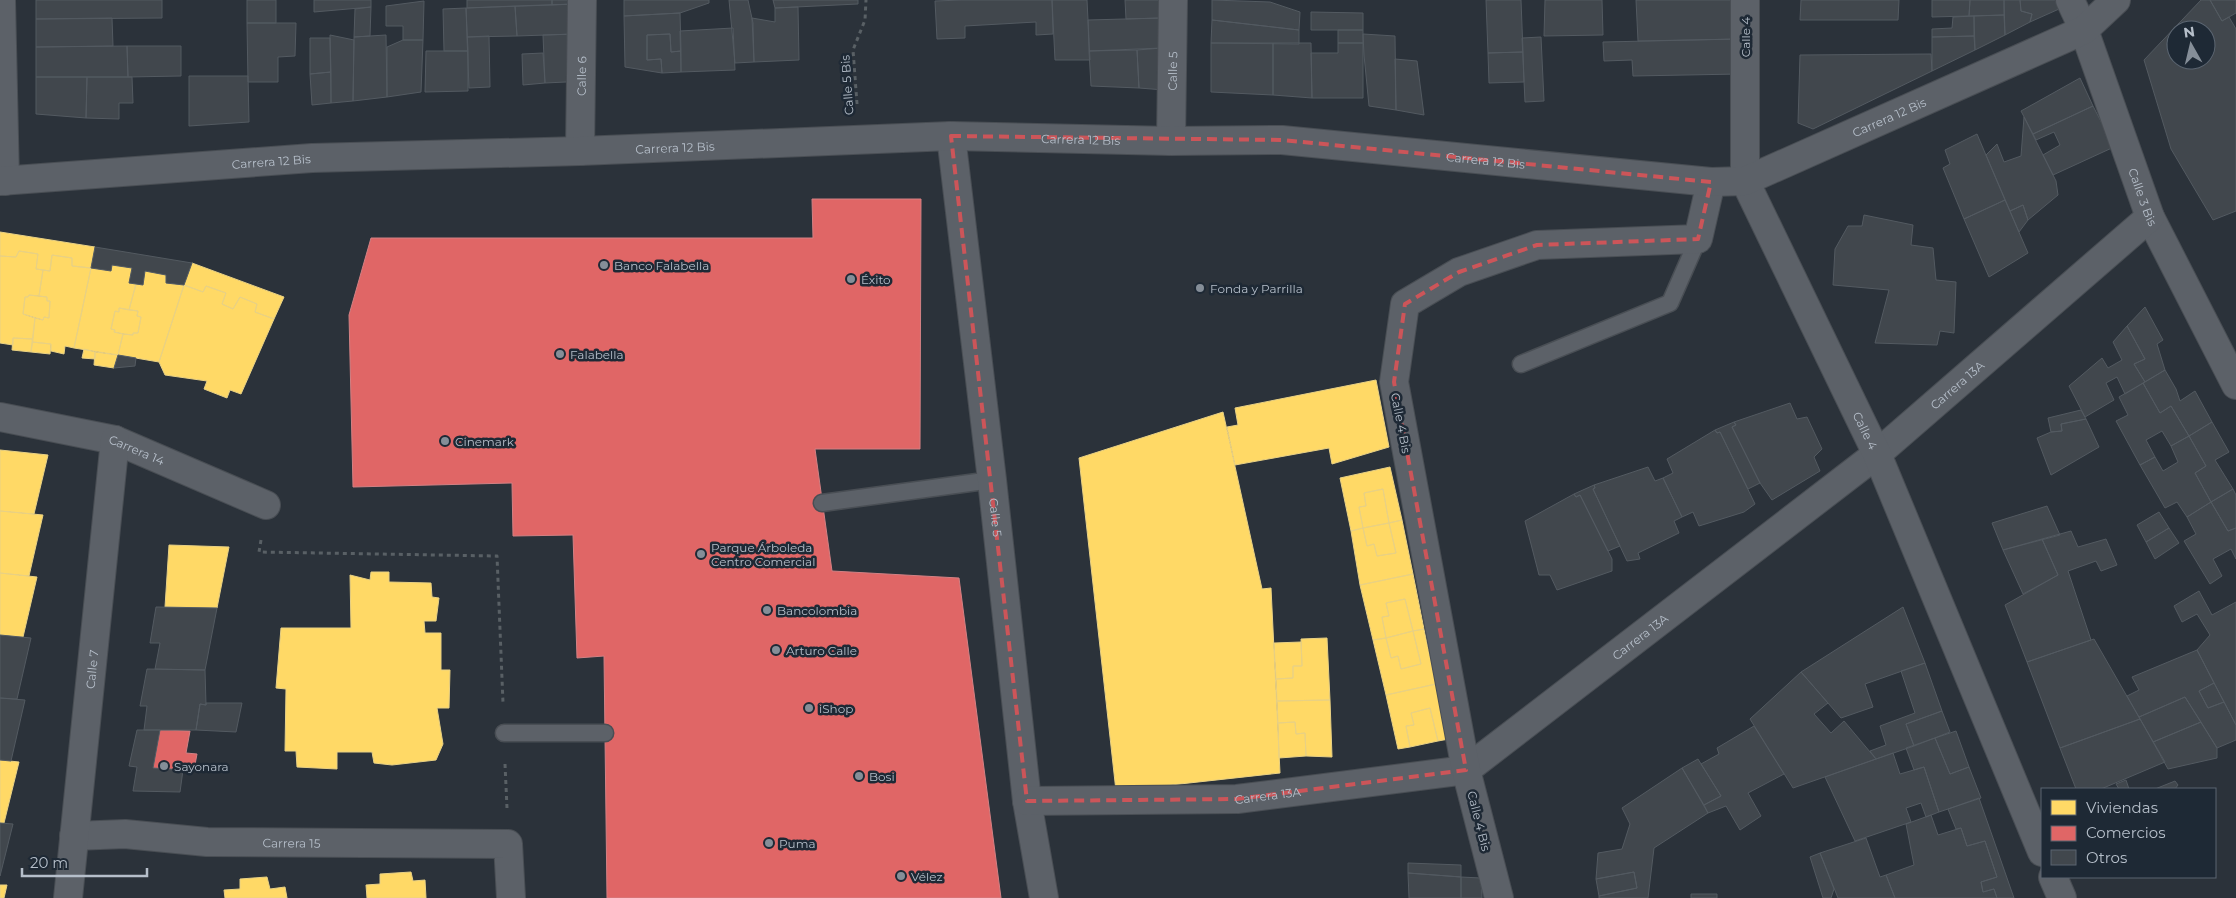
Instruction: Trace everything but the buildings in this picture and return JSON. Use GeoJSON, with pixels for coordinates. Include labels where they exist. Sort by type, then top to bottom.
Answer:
{"type":"FeatureCollection","features":[{"type":"Feature","properties":{"kind":"street"},"geometry":{"type":"LineString","coordinates":[[1,0],[2,181]]}},
{"type":"Feature","properties":{"kind":"street","name":"Calle 6"},"geometry":{"type":"LineString","coordinates":[[580,152],[582,0]]}},
{"type":"Feature","properties":{"kind":"street","name":"Calle 5"},"geometry":{"type":"LineString","coordinates":[[1171,141],[1173,0]]}},
{"type":"Feature","properties":{"kind":"street","name":"Calle 4"},"geometry":{"type":"LineString","coordinates":[[1745,0],[1745,181],[1877,454],[2041,850]]}},
{"type":"Feature","properties":{"kind":"street","name":"Calle 3 Bis"},"geometry":{"type":"LineString","coordinates":[[2070,0],[2084,30],[2150,217],[2236,385]]}},
{"type":"Feature","properties":{"kind":"street","name":"Carrera 12 Bis"},"geometry":{"type":"LineString","coordinates":[[2,181],[312,158],[580,152],[951,136],[1171,141],[1282,140],[1711,182],[1745,181],[2084,30],[2116,0]]}},
{"type":"Feature","properties":{"kind":"street","name":"Calle 5"},"geometry":{"type":"LineString","coordinates":[[951,136],[1028,801],[1044,898]]}},
{"type":"Feature","properties":{"kind":"street"},"geometry":{"type":"LineString","coordinates":[[1698,239],[1711,182]]}},
{"type":"Feature","properties":{"kind":"street","name":"Carrera 13A"},"geometry":{"type":"LineString","coordinates":[[1028,801],[1237,799],[1466,770],[1877,454],[2150,217]]}},
{"type":"Feature","properties":{"kind":"street","name":"Calle 4 Bis"},"geometry":{"type":"LineString","coordinates":[[1499,898],[1466,770],[1394,382],[1405,304],[1459,272],[1537,245],[1698,239]]}},
{"type":"Feature","properties":{"kind":"street","name":"Carrera 14"},"geometry":{"type":"LineString","coordinates":[[0,417],[115,440],[266,505]]}},
{"type":"Feature","properties":{"kind":"street","name":"Calle 7"},"geometry":{"type":"LineString","coordinates":[[68,898],[115,440]]}},
{"type":"Feature","properties":{"kind":"street","name":"Carrera 15"},"geometry":{"type":"LineString","coordinates":[[74,836],[125,834],[207,842],[508,844]]}},
{"type":"Feature","properties":{"kind":"street"},"geometry":{"type":"LineString","coordinates":[[508,844],[511,898]]}},
{"type":"Feature","properties":{"kind":"street"},"geometry":{"type":"LineString","coordinates":[[2053,878],[2062,898]]}},
{"type":"Feature","properties":{"kind":"lane"},"geometry":{"type":"LineString","coordinates":[[1520,364],[1670,303],[1698,239]]}},
{"type":"Feature","properties":{"kind":"lane"},"geometry":{"type":"LineString","coordinates":[[822,504],[992,480]]}},
{"type":"Feature","properties":{"kind":"lane"},"geometry":{"type":"LineString","coordinates":[[504,733],[605,733]]}},
{"type":"Feature","properties":{"kind":"path","name":"Calle 5 Bis"},"geometry":{"type":"LineString","coordinates":[[860,140],[853,50],[865,20],[866,0]]}},
{"type":"Feature","properties":{"kind":"path"},"geometry":{"type":"LineString","coordinates":[[259,552],[497,556],[508,844]]}},
{"type":"Feature","properties":{"kind":"highlighted area"},"geometry":{"type":"Polygon","coordinates":[[[951,136],[1282,140],[1711,182],[1698,239],[1537,245],[1459,272],[1405,304],[1394,382],[1466,770],[1237,799],[1027,801],[951,136]]]}},
{"type":"Feature","properties":{"kind":"place","name":"Banco Falabella"},"geometry":{"type":"Point","coordinates":[604,265]}},
{"type":"Feature","properties":{"kind":"place","name":"Éxito"},"geometry":{"type":"Point","coordinates":[851,279]}},
{"type":"Feature","properties":{"kind":"place","name":"Fonda y Parrilla"},"geometry":{"type":"Point","coordinates":[1200,288]}},
{"type":"Feature","properties":{"kind":"place","name":"Falabella"},"geometry":{"type":"Point","coordinates":[560,354]}},
{"type":"Feature","properties":{"kind":"place","name":"Cinemark"},"geometry":{"type":"Point","coordinates":[445,441]}},
{"type":"Feature","properties":{"kind":"place","name":"Parque Árboleda Centro Comercial"},"geometry":{"type":"Point","coordinates":[701,554]}},
{"type":"Feature","properties":{"kind":"place","name":"Bancolombia"},"geometry":{"type":"Point","coordinates":[767,610]}},
{"type":"Feature","properties":{"kind":"place","name":"Arturo Calle"},"geometry":{"type":"Point","coordinates":[776,650]}},
{"type":"Feature","properties":{"kind":"place","name":"iShop"},"geometry":{"type":"Point","coordinates":[809,708]}},
{"type":"Feature","properties":{"kind":"place","name":"Sayonara"},"geometry":{"type":"Point","coordinates":[164,766]}},
{"type":"Feature","properties":{"kind":"place","name":"Bosi"},"geometry":{"type":"Point","coordinates":[859,776]}},
{"type":"Feature","properties":{"kind":"place","name":"Puma"},"geometry":{"type":"Point","coordinates":[769,843]}},
{"type":"Feature","properties":{"kind":"place","name":"Vélez"},"geometry":{"type":"Point","coordinates":[901,876]}}]}
